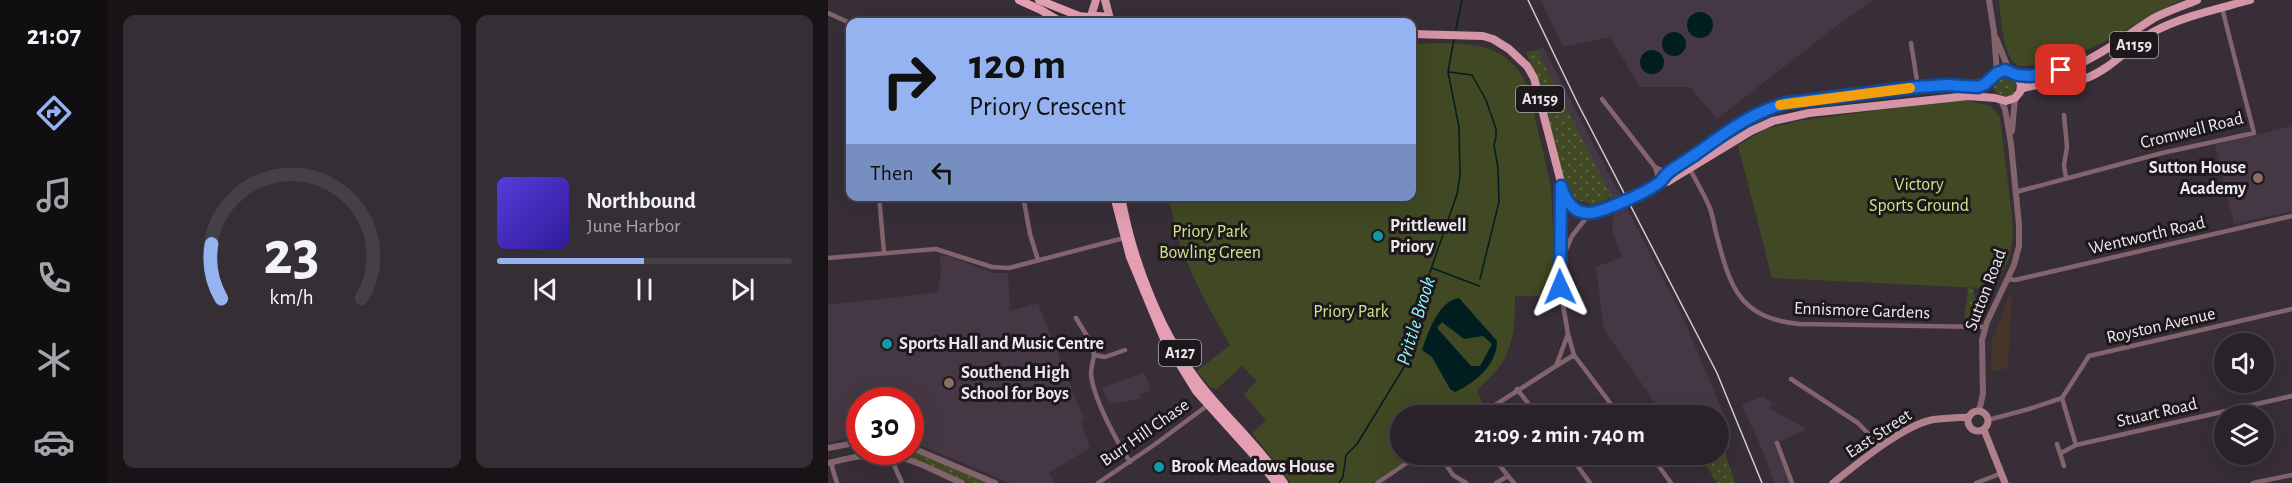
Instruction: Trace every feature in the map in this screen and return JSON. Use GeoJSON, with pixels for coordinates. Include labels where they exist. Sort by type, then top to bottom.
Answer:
{"type":"FeatureCollection","features":[{"type":"Feature","properties":{"kind":"highway"},"geometry":{"type":"LineString","coordinates":[[1019,0],[1054,18]]}},
{"type":"Feature","properties":{"kind":"highway"},"geometry":{"type":"LineString","coordinates":[[1039,0],[1085,18]]}},
{"type":"Feature","properties":{"kind":"highway","name":"A127"},"geometry":{"type":"LineString","coordinates":[[1115,201],[1124,238],[1144,294],[1164,339],[1185,374],[1208,405],[1276,483]]}},
{"type":"Feature","properties":{"kind":"highway","name":"A127"},"geometry":{"type":"LineString","coordinates":[[1122,201],[1129,232],[1146,283],[1180,354],[1202,387],[1265,457],[1284,483]]}},
{"type":"Feature","properties":{"kind":"main road"},"geometry":{"type":"LineString","coordinates":[[1088,18],[1096,0]]}},
{"type":"Feature","properties":{"kind":"main road"},"geometry":{"type":"LineString","coordinates":[[1105,0],[1112,18]]}},
{"type":"Feature","properties":{"kind":"main road","name":"A1159"},"geometry":{"type":"LineString","coordinates":[[2017,75],[2031,76],[2061,70],[2091,59],[2109,50],[2156,17],[2197,0]]}},
{"type":"Feature","properties":{"kind":"main road","name":"A1159"},"geometry":{"type":"LineString","coordinates":[[2021,89],[2036,84],[2068,83],[2084,79],[2112,64],[2153,32],[2185,19],[2250,0]]}},
{"type":"Feature","properties":{"kind":"main road","name":"A1159"},"geometry":{"type":"LineString","coordinates":[[1416,34],[1483,36],[1493,39],[1527,66],[1539,93],[1565,198],[1571,206],[1590,213]]}},
{"type":"Feature","properties":{"kind":"main road"},"geometry":{"type":"LineString","coordinates":[[1590,213],[1615,205],[1659,183],[1667,182],[1751,131],[1790,116],[1968,96],[2006,101],[2016,98],[2021,89],[2017,75],[2009,70],[1997,73],[1991,80],[1978,87],[1947,85],[1918,87],[1787,103],[1752,115],[1668,173],[1659,183]]}},
{"type":"Feature","properties":{"kind":"main road"},"geometry":{"type":"LineString","coordinates":[[1991,80],[1990,90],[1998,99]]}},
{"type":"Feature","properties":{"kind":"main road"},"geometry":{"type":"LineString","coordinates":[[1969,427],[1968,417],[1973,412],[1979,411],[1985,414],[1988,420],[1984,430],[2005,483]]}},
{"type":"Feature","properties":{"kind":"main road","name":"East Street"},"geometry":{"type":"LineString","coordinates":[[1836,482],[1881,447],[1919,424],[1968,417]]}},
{"type":"Feature","properties":{"kind":"main road"},"geometry":{"type":"LineString","coordinates":[[1944,419],[1976,431],[1984,430]]}},
{"type":"Feature","properties":{"kind":"street"},"geometry":{"type":"LineString","coordinates":[[1989,0],[1997,73]]}},
{"type":"Feature","properties":{"kind":"street","name":"Cromwell Road"},"geometry":{"type":"LineString","coordinates":[[2016,192],[2162,153],[2254,133],[2222,8]]}},
{"type":"Feature","properties":{"kind":"street"},"geometry":{"type":"LineString","coordinates":[[828,13],[846,21]]}},
{"type":"Feature","properties":{"kind":"street"},"geometry":{"type":"LineString","coordinates":[[1994,32],[2009,70]]}},
{"type":"Feature","properties":{"kind":"street"},"geometry":{"type":"LineString","coordinates":[[1911,43],[1918,87]]}},
{"type":"Feature","properties":{"kind":"street","name":"Sutton Road"},"geometry":{"type":"LineString","coordinates":[[2011,144],[2016,98]]}},
{"type":"Feature","properties":{"kind":"street"},"geometry":{"type":"LineString","coordinates":[[1602,99],[1655,167],[1659,183]]}},
{"type":"Feature","properties":{"kind":"street","name":"Sutton Road"},"geometry":{"type":"LineString","coordinates":[[1979,411],[1983,384],[1981,350],[1986,327],[2008,279],[2019,246],[2011,144],[2005,109],[1998,99]]}},
{"type":"Feature","properties":{"kind":"street"},"geometry":{"type":"LineString","coordinates":[[2064,115],[2067,147],[2064,165],[2066,178]]}},
{"type":"Feature","properties":{"kind":"street"},"geometry":{"type":"LineString","coordinates":[[1655,167],[1668,173]]}},
{"type":"Feature","properties":{"kind":"street","name":"Ennismore Gardens"},"geometry":{"type":"LineString","coordinates":[[1690,169],[1710,207],[1726,270],[1736,292],[1746,305],[1767,318],[1778,322],[1799,324],[1986,327]]}},
{"type":"Feature","properties":{"kind":"street"},"geometry":{"type":"LineString","coordinates":[[1561,186],[1560,287],[1568,334],[1574,355],[1612,405]]}},
{"type":"Feature","properties":{"kind":"street"},"geometry":{"type":"LineString","coordinates":[[879,201],[884,252]]}},
{"type":"Feature","properties":{"kind":"street"},"geometry":{"type":"LineString","coordinates":[[1024,201],[1038,260]]}},
{"type":"Feature","properties":{"kind":"street"},"geometry":{"type":"LineString","coordinates":[[1560,263],[1572,236],[1590,213]]}},
{"type":"Feature","properties":{"kind":"street","name":"Wentworth Road"},"geometry":{"type":"LineString","coordinates":[[2008,279],[2015,280],[2292,216]]}},
{"type":"Feature","properties":{"kind":"street"},"geometry":{"type":"LineString","coordinates":[[828,258],[936,249],[992,267],[1009,268],[1124,238]]}},
{"type":"Feature","properties":{"kind":"street","name":"Royston Avenue"},"geometry":{"type":"LineString","coordinates":[[2062,398],[2089,356],[2292,309]]}},
{"type":"Feature","properties":{"kind":"street"},"geometry":{"type":"LineString","coordinates":[[1076,318],[1092,344],[1094,355],[1091,373],[1111,431],[1130,462]]}},
{"type":"Feature","properties":{"kind":"street"},"geometry":{"type":"LineString","coordinates":[[1556,366],[1568,334]]}},
{"type":"Feature","properties":{"kind":"street"},"geometry":{"type":"LineString","coordinates":[[1094,355],[1105,357],[1125,350]]}},
{"type":"Feature","properties":{"kind":"street"},"geometry":{"type":"LineString","coordinates":[[1494,405],[1574,355]]}},
{"type":"Feature","properties":{"kind":"street"},"geometry":{"type":"LineString","coordinates":[[1791,379],[1858,423],[1881,447]]}},
{"type":"Feature","properties":{"kind":"street"},"geometry":{"type":"LineString","coordinates":[[1517,389],[1529,405]]}},
{"type":"Feature","properties":{"kind":"street","name":"Stuart Road"},"geometry":{"type":"LineString","coordinates":[[2061,453],[2076,445],[2292,396]]}},
{"type":"Feature","properties":{"kind":"street"},"geometry":{"type":"LineString","coordinates":[[1988,420],[2028,410],[2062,398],[2076,445]]}},
{"type":"Feature","properties":{"kind":"street","name":"Burr Hill Chase"},"geometry":{"type":"LineString","coordinates":[[1098,483],[1208,405]]}},
{"type":"Feature","properties":{"kind":"street"},"geometry":{"type":"LineString","coordinates":[[1777,442],[1792,483]]}},
{"type":"Feature","properties":{"kind":"street"},"geometry":{"type":"LineString","coordinates":[[2056,444],[2064,466]]}},
{"type":"Feature","properties":{"kind":"street"},"geometry":{"type":"LineString","coordinates":[[828,448],[846,445]]}},
{"type":"Feature","properties":{"kind":"street"},"geometry":{"type":"LineString","coordinates":[[924,453],[995,483]]}},
{"type":"Feature","properties":{"kind":"street"},"geometry":{"type":"LineString","coordinates":[[837,483],[831,463],[846,460]]}},
{"type":"Feature","properties":{"kind":"street"},"geometry":{"type":"LineString","coordinates":[[894,465],[902,483]]}},
{"type":"Feature","properties":{"kind":"street"},"geometry":{"type":"LineString","coordinates":[[919,465],[962,483]]}},
{"type":"Feature","properties":{"kind":"street"},"geometry":{"type":"LineString","coordinates":[[1377,483],[1404,465]]}},
{"type":"Feature","properties":{"kind":"street"},"geometry":{"type":"LineString","coordinates":[[1446,465],[1453,475],[1466,483]]}},
{"type":"Feature","properties":{"kind":"street"},"geometry":{"type":"LineString","coordinates":[[1499,465],[1514,483]]}},
{"type":"Feature","properties":{"kind":"street"},"geometry":{"type":"LineString","coordinates":[[1577,465],[1590,483]]}},
{"type":"Feature","properties":{"kind":"street"},"geometry":{"type":"LineString","coordinates":[[1658,465],[1671,483]]}},
{"type":"Feature","properties":{"kind":"street"},"geometry":{"type":"LineString","coordinates":[[1976,483],[2002,473]]}},
{"type":"Feature","properties":{"kind":"street"},"geometry":{"type":"LineString","coordinates":[[2254,483],[2292,475]]}},
{"type":"Feature","properties":{"kind":"street"},"geometry":{"type":"LineString","coordinates":[[1496,483],[1508,476]]}},
{"type":"Feature","properties":{"kind":"shaded area"},"geometry":{"type":"Polygon","coordinates":[[[1541,0],[1874,0],[1847,18],[1717,119],[1690,87],[1640,87],[1610,37],[1563,47],[1541,0]]]}},
{"type":"Feature","properties":{"kind":"shaded area"},"geometry":{"type":"Polygon","coordinates":[[[1700,12],[1709,16],[1713,25],[1709,34],[1700,38],[1691,34],[1687,25],[1691,16],[1700,12]]]}},
{"type":"Feature","properties":{"kind":"shaded area"},"geometry":{"type":"Polygon","coordinates":[[[1674,32],[1683,35],[1686,44],[1683,53],[1674,56],[1665,53],[1662,44],[1665,35],[1674,32]]]}},
{"type":"Feature","properties":{"kind":"shaded area"},"geometry":{"type":"Polygon","coordinates":[[[1543,47],[1681,313],[1720,405],[1657,405],[1604,330],[1596,267],[1622,257],[1612,231],[1615,205],[1537,50],[1543,47]]]}},
{"type":"Feature","properties":{"kind":"shaded area"},"geometry":{"type":"Polygon","coordinates":[[[1652,50],[1661,53],[1664,62],[1661,71],[1652,74],[1643,71],[1640,62],[1643,53],[1652,50]]]}},
{"type":"Feature","properties":{"kind":"shaded area","name":"Sutton House Academy"},"geometry":{"type":"Polygon","coordinates":[[[2292,126],[2292,211],[2234,224],[2215,145],[2292,126]]]}},
{"type":"Feature","properties":{"kind":"shaded area","name":"Southend High School for Boys"},"geometry":{"type":"Polygon","coordinates":[[[940,255],[993,273],[1008,273],[1010,311],[1038,303],[1084,420],[1081,422],[1090,448],[1049,473],[1055,483],[1010,483],[924,447],[924,387],[846,387],[846,439],[828,442],[828,300],[829,305],[938,292],[941,272],[940,255]]]}},
{"type":"Feature","properties":{"kind":"shaded area"},"geometry":{"type":"Polygon","coordinates":[[[2012,288],[2008,368],[1991,372],[1992,341],[2012,288]]]}},
{"type":"Feature","properties":{"kind":"shaded area"},"geometry":{"type":"Polygon","coordinates":[[[1459,298],[1497,341],[1493,358],[1484,372],[1470,384],[1455,392],[1450,389],[1432,357],[1422,350],[1435,319],[1445,305],[1459,298]],[[1442,322],[1437,328],[1471,366],[1480,366],[1492,344],[1483,336],[1464,339],[1442,322]]]}},
{"type":"Feature","properties":{"kind":"shaded area"},"geometry":{"type":"Polygon","coordinates":[[[1144,372],[1151,390],[1140,395],[1140,399],[1109,404],[1102,388],[1144,372]]]}},
{"type":"Feature","properties":{"kind":"shaded area"},"geometry":{"type":"Polygon","coordinates":[[[1763,396],[1772,403],[1770,409],[1807,429],[1777,443],[1792,483],[1774,483],[1763,451],[1742,405],[1763,396]]]}},
{"type":"Feature","properties":{"kind":"green space"},"geometry":{"type":"Polygon","coordinates":[[[1999,0],[2181,0],[2092,48],[2055,61],[2019,66],[2012,60],[2005,45],[1999,0]]]}},
{"type":"Feature","properties":{"kind":"green space","name":"Priory Park"},"geometry":{"type":"Polygon","coordinates":[[[1416,44],[1471,45],[1483,47],[1504,56],[1521,74],[1528,87],[1551,186],[1556,296],[1515,296],[1514,323],[1509,350],[1498,369],[1477,391],[1484,405],[1390,405],[1390,465],[1400,465],[1372,483],[1291,483],[1252,433],[1266,421],[1244,394],[1257,381],[1242,366],[1217,389],[1211,388],[1197,371],[1230,345],[1204,299],[1182,252],[1169,201],[1416,201],[1416,44]]]}},
{"type":"Feature","properties":{"kind":"green space"},"geometry":{"type":"Polygon","coordinates":[[[1537,50],[1612,197],[1594,205],[1571,198],[1564,185],[1541,92],[1526,52],[1537,50]]]}},
{"type":"Feature","properties":{"kind":"green space"},"geometry":{"type":"Polygon","coordinates":[[[2005,75],[2013,78],[2016,86],[2013,94],[2005,97],[1997,94],[1994,86],[1997,78],[2005,75]]]}},
{"type":"Feature","properties":{"kind":"green space","name":"Victory Sports Ground"},"geometry":{"type":"Polygon","coordinates":[[[1961,99],[1991,106],[2000,117],[2013,225],[2010,255],[2003,271],[1997,277],[1980,288],[1772,278],[1738,145],[1766,129],[1797,121],[1961,99]]]}},
{"type":"Feature","properties":{"kind":"green space"},"geometry":{"type":"Polygon","coordinates":[[[1968,288],[1974,289],[1977,323],[1964,323],[1968,288]]]}},
{"type":"Feature","properties":{"kind":"green space"},"geometry":{"type":"Polygon","coordinates":[[[924,455],[990,483],[968,483],[924,464],[924,455]]]}},
{"type":"Feature","properties":{"kind":"green space"},"geometry":{"type":"Polygon","coordinates":[[[1706,465],[1729,465],[1735,483],[1717,483],[1706,465]]]}},
{"type":"Feature","properties":{"kind":"waterway","name":"Prittle Brook"},"geometry":{"type":"LineString","coordinates":[[1456,29],[1462,0]]}},
{"type":"Feature","properties":{"kind":"waterway","name":"Prittle Brook"},"geometry":{"type":"LineString","coordinates":[[1339,483],[1343,477],[1346,455],[1357,444],[1409,359],[1416,319],[1425,301],[1429,275],[1457,194],[1460,175],[1459,127],[1448,72],[1454,39]]}},
{"type":"Feature","properties":{"kind":"waterway"},"geometry":{"type":"LineString","coordinates":[[1449,72],[1472,75],[1486,100],[1496,129],[1494,145],[1498,168],[1499,202],[1480,279]]}},
{"type":"Feature","properties":{"kind":"waterway"},"geometry":{"type":"LineString","coordinates":[[1432,268],[1479,286]]}},
{"type":"Feature","properties":{"kind":"railway"},"geometry":{"type":"LineString","coordinates":[[1528,0],[1578,104],[1717,373],[1762,483]]}},
{"type":"Feature","properties":{"kind":"slow traffic"},"geometry":{"type":"LineString","coordinates":[[1780,105],[1910,88]]}},
{"type":"Feature","properties":{"kind":"place","name":"Sutton House Academy"},"geometry":{"type":"Point","coordinates":[2258,178]}},
{"type":"Feature","properties":{"kind":"place","name":"Prittlewell Priory"},"geometry":{"type":"Point","coordinates":[1378,236]}},
{"type":"Feature","properties":{"kind":"place","name":"Sports Hall and Music Centre"},"geometry":{"type":"Point","coordinates":[887,344]}},
{"type":"Feature","properties":{"kind":"place","name":"Southend High School for Boys"},"geometry":{"type":"Point","coordinates":[949,383]}},
{"type":"Feature","properties":{"kind":"place","name":"Brook Meadows House"},"geometry":{"type":"Point","coordinates":[1159,467]}},
{"type":"Feature","properties":{"kind":"route"},"geometry":{"type":"LineString","coordinates":[[1560,287],[1561,186],[1571,206],[1590,213],[1603,210],[1659,183],[1668,173],[1708,145],[1752,115],[1768,108],[1787,103],[1918,87],[1947,85],[1978,87],[2005,70],[2017,75],[2031,76],[2061,70]]}},
{"type":"Feature","properties":{"kind":"park label","name":"Priory Park Bowling Green"},"geometry":{"type":"Point","coordinates":[1210,242]}}]}
